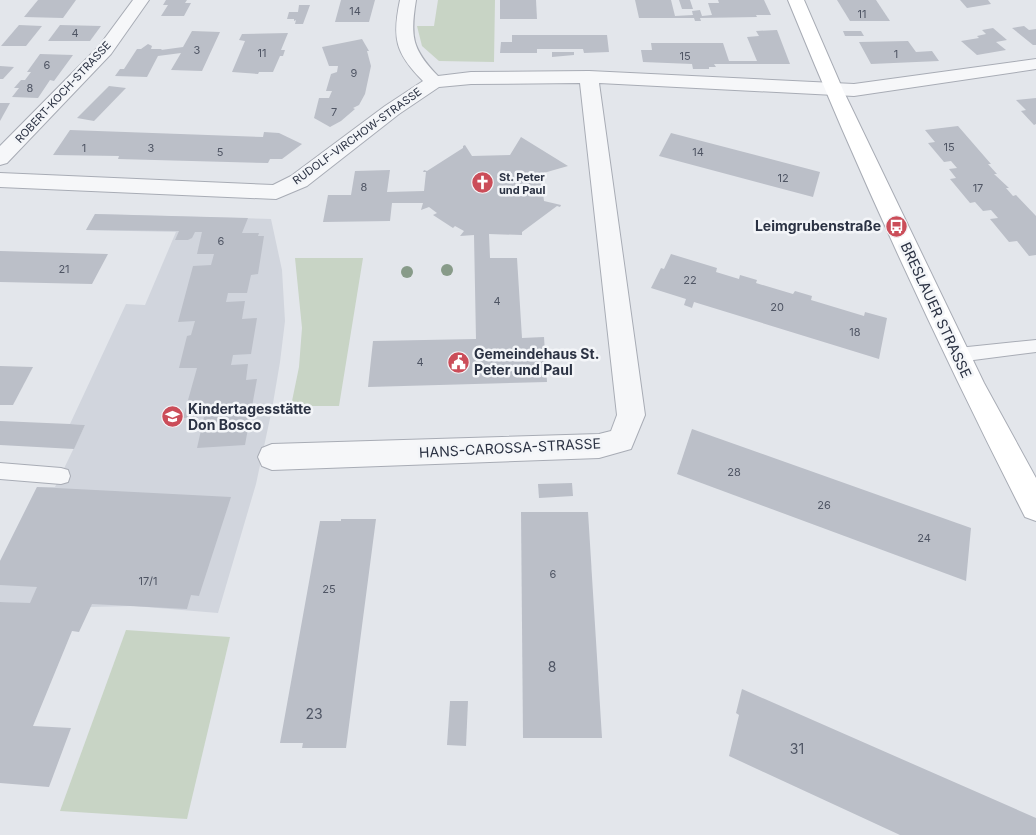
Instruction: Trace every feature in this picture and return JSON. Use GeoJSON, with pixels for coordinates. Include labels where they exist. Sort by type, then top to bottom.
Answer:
{"type":"FeatureCollection","features":[{"type":"Feature","properties":{"kind":"street","name":"ROBERT-KOCH-STRASSE"},"geometry":{"type":"LineString","coordinates":[[0,158],[105,50],[141,0]]}},
{"type":"Feature","properties":{"kind":"street"},"geometry":{"type":"LineString","coordinates":[[408,0],[402,30],[405,45],[416,64],[434,82]]}},
{"type":"Feature","properties":{"kind":"street","name":"BRESLAUER STRASSE"},"geometry":{"type":"LineString","coordinates":[[796,0],[834,90],[958,355],[1036,507]]}},
{"type":"Feature","properties":{"kind":"street"},"geometry":{"type":"LineString","coordinates":[[834,90],[860,90],[1036,64]]}},
{"type":"Feature","properties":{"kind":"street","name":"RUDOLF-VIRCHOW-STRASSE"},"geometry":{"type":"LineString","coordinates":[[0,180],[276,192],[299,181],[392,110],[434,82],[471,78],[589,78],[834,90]]}},
{"type":"Feature","properties":{"kind":"street","name":"HANS-CAROSSA-STRASSE"},"geometry":{"type":"LineString","coordinates":[[272,457],[598,446],[621,440],[631,415],[589,78]]}},
{"type":"Feature","properties":{"kind":"lane"},"geometry":{"type":"LineString","coordinates":[[958,355],[1036,346]]}},
{"type":"Feature","properties":{"kind":"lane"},"geometry":{"type":"LineString","coordinates":[[0,471],[60,476]]}},
{"type":"Feature","properties":{"kind":"shaded area","name":"Kindertagesstätte Don Bosco"},"geometry":{"type":"Polygon","coordinates":[[[95,214],[271,219],[282,270],[285,321],[280,362],[256,484],[218,613],[134,606],[90,607],[0,602],[0,561],[37,487],[55,487],[85,425],[70,424],[126,304],[145,305],[176,232],[86,230],[95,214]]]}},
{"type":"Feature","properties":{"kind":"green space"},"geometry":{"type":"Polygon","coordinates":[[[438,0],[495,0],[494,62],[439,61],[422,46],[417,26],[434,26],[438,0]]]}},
{"type":"Feature","properties":{"kind":"green space"},"geometry":{"type":"Polygon","coordinates":[[[295,258],[363,258],[339,406],[291,406],[299,367],[302,328],[295,258]]]}},
{"type":"Feature","properties":{"kind":"green space"},"geometry":{"type":"Polygon","coordinates":[[[126,630],[230,637],[187,819],[60,811],[126,630]]]}},
{"type":"Feature","properties":{"kind":"building"},"geometry":{"type":"Polygon","coordinates":[[[38,0],[76,0],[63,18],[24,17],[38,0]]]}},
{"type":"Feature","properties":{"kind":"building"},"geometry":{"type":"Polygon","coordinates":[[[166,0],[187,0],[185,3],[191,3],[184,16],[161,16],[168,5],[163,5],[166,0]]]}},
{"type":"Feature","properties":{"kind":"building"},"geometry":{"type":"Polygon","coordinates":[[[341,0],[375,0],[369,22],[335,22],[341,0]]]}},
{"type":"Feature","properties":{"kind":"building"},"geometry":{"type":"Polygon","coordinates":[[[500,0],[536,0],[537,19],[500,19],[500,0]]]}},
{"type":"Feature","properties":{"kind":"building"},"geometry":{"type":"Polygon","coordinates":[[[635,0],[671,0],[675,16],[693,15],[692,11],[700,10],[702,16],[712,15],[708,3],[719,3],[718,0],[764,0],[771,15],[700,18],[701,21],[695,21],[694,18],[639,18],[635,0]]]}},
{"type":"Feature","properties":{"kind":"building"},"geometry":{"type":"Polygon","coordinates":[[[679,0],[690,0],[693,9],[682,9],[679,0]]]}},
{"type":"Feature","properties":{"kind":"building"},"geometry":{"type":"Polygon","coordinates":[[[837,0],[876,0],[890,21],[850,21],[837,0]]]}},
{"type":"Feature","properties":{"kind":"building"},"geometry":{"type":"Polygon","coordinates":[[[960,0],[988,0],[991,4],[967,8],[960,0]]]}},
{"type":"Feature","properties":{"kind":"building"},"geometry":{"type":"Polygon","coordinates":[[[299,5],[310,5],[303,24],[295,24],[296,20],[287,19],[289,12],[298,12],[299,5]]]}},
{"type":"Feature","properties":{"kind":"building"},"geometry":{"type":"Polygon","coordinates":[[[19,25],[42,26],[26,46],[1,46],[19,25]]]}},
{"type":"Feature","properties":{"kind":"building"},"geometry":{"type":"Polygon","coordinates":[[[60,25],[101,26],[90,41],[48,41],[60,25]]]}},
{"type":"Feature","properties":{"kind":"building"},"geometry":{"type":"Polygon","coordinates":[[[1024,26],[1029,30],[1036,29],[1036,45],[1033,45],[1012,28],[1024,26]]]}},
{"type":"Feature","properties":{"kind":"building"},"geometry":{"type":"Polygon","coordinates":[[[993,28],[1007,40],[996,42],[1006,50],[977,55],[961,41],[979,38],[977,36],[986,34],[982,30],[993,28]]]}},
{"type":"Feature","properties":{"kind":"building"},"geometry":{"type":"Polygon","coordinates":[[[777,30],[790,64],[714,64],[716,67],[709,67],[709,69],[693,69],[692,64],[643,62],[641,50],[652,50],[651,43],[723,43],[729,61],[757,61],[747,37],[759,36],[756,31],[777,30]]]}},
{"type":"Feature","properties":{"kind":"building"},"geometry":{"type":"Polygon","coordinates":[[[192,31],[220,32],[202,71],[171,70],[181,53],[158,56],[147,77],[115,76],[120,69],[124,69],[137,49],[141,49],[148,44],[152,46],[151,49],[161,50],[183,47],[192,31]]]}},
{"type":"Feature","properties":{"kind":"building"},"geometry":{"type":"Polygon","coordinates":[[[843,31],[861,31],[864,36],[845,36],[843,31]]]}},
{"type":"Feature","properties":{"kind":"building"},"geometry":{"type":"Polygon","coordinates":[[[288,33],[281,50],[285,50],[283,56],[280,56],[273,72],[259,72],[258,74],[232,72],[245,41],[239,40],[242,34],[288,33]]]}},
{"type":"Feature","properties":{"kind":"building"},"geometry":{"type":"Polygon","coordinates":[[[512,35],[607,35],[609,52],[584,53],[583,49],[537,49],[537,53],[500,53],[501,42],[512,42],[512,35]]]}},
{"type":"Feature","properties":{"kind":"building"},"geometry":{"type":"Polygon","coordinates":[[[362,39],[369,51],[367,51],[371,66],[365,94],[359,105],[353,108],[355,109],[341,121],[330,127],[314,118],[319,98],[329,98],[332,91],[326,91],[331,74],[337,72],[338,66],[329,66],[322,47],[362,39]]]}},
{"type":"Feature","properties":{"kind":"building"},"geometry":{"type":"Polygon","coordinates":[[[908,41],[916,52],[932,51],[939,61],[871,64],[859,42],[908,41]]]}},
{"type":"Feature","properties":{"kind":"building"},"geometry":{"type":"Polygon","coordinates":[[[552,52],[574,52],[574,55],[552,57],[552,52]]]}},
{"type":"Feature","properties":{"kind":"building"},"geometry":{"type":"Polygon","coordinates":[[[40,54],[73,55],[54,81],[50,80],[38,98],[12,97],[19,88],[14,88],[21,80],[25,80],[31,72],[27,72],[40,54]]]}},
{"type":"Feature","properties":{"kind":"building"},"geometry":{"type":"Polygon","coordinates":[[[0,66],[14,67],[3,79],[0,79],[0,66]]]}},
{"type":"Feature","properties":{"kind":"building"},"geometry":{"type":"Polygon","coordinates":[[[109,86],[126,88],[94,121],[77,118],[109,86]]]}},
{"type":"Feature","properties":{"kind":"building"},"geometry":{"type":"Polygon","coordinates":[[[1036,98],[1036,124],[1034,125],[1021,111],[1026,110],[1016,100],[1036,98]]]}},
{"type":"Feature","properties":{"kind":"building"},"geometry":{"type":"Polygon","coordinates":[[[0,103],[10,103],[0,121],[0,103]]]}},
{"type":"Feature","properties":{"kind":"building"},"geometry":{"type":"Polygon","coordinates":[[[958,126],[991,164],[988,164],[997,174],[994,174],[1009,188],[1006,188],[1013,196],[1016,195],[1036,216],[1036,255],[1029,256],[1017,241],[1009,242],[990,219],[998,218],[991,210],[983,211],[975,202],[970,203],[950,179],[956,178],[949,169],[957,168],[951,161],[944,162],[928,143],[935,142],[925,130],[958,126]]]}},
{"type":"Feature","properties":{"kind":"building"},"geometry":{"type":"Polygon","coordinates":[[[70,130],[263,137],[264,132],[279,133],[302,144],[282,159],[270,159],[268,163],[118,159],[119,156],[53,155],[70,130]]]}},
{"type":"Feature","properties":{"kind":"building"},"geometry":{"type":"Polygon","coordinates":[[[671,133],[820,172],[813,197],[659,156],[671,133]]]}},
{"type":"Feature","properties":{"kind":"building"},"geometry":{"type":"Polygon","coordinates":[[[521,137],[568,166],[540,174],[544,201],[561,205],[560,207],[557,206],[522,232],[522,235],[489,234],[490,258],[517,258],[522,338],[544,337],[547,382],[368,387],[373,341],[476,339],[474,235],[460,236],[464,231],[455,226],[453,228],[433,215],[437,213],[429,207],[421,210],[423,203],[392,203],[390,221],[323,222],[328,195],[351,195],[355,171],[390,170],[387,192],[424,191],[426,172],[423,172],[424,170],[427,171],[463,148],[463,146],[465,145],[472,156],[510,155],[521,137]]]}},
{"type":"Feature","properties":{"kind":"building"},"geometry":{"type":"Polygon","coordinates":[[[95,214],[248,218],[242,233],[259,233],[258,236],[264,236],[258,274],[251,275],[247,293],[228,293],[226,302],[245,301],[242,319],[257,318],[251,354],[233,355],[231,365],[248,364],[246,380],[257,379],[245,445],[197,448],[204,417],[183,418],[197,368],[179,368],[187,336],[191,335],[195,321],[178,322],[193,266],[211,265],[214,254],[197,254],[202,232],[195,232],[192,238],[188,240],[175,240],[179,231],[86,230],[95,214]]]}},
{"type":"Feature","properties":{"kind":"building"},"geometry":{"type":"Polygon","coordinates":[[[0,251],[108,254],[92,284],[0,282],[0,251]]]}},
{"type":"Feature","properties":{"kind":"building"},"geometry":{"type":"Polygon","coordinates":[[[671,254],[717,268],[716,272],[739,279],[740,275],[757,280],[756,283],[793,294],[795,291],[812,296],[811,300],[864,316],[865,312],[887,318],[879,359],[694,302],[692,308],[684,305],[686,299],[651,288],[661,268],[664,269],[671,254]]]}},
{"type":"Feature","properties":{"kind":"building"},"geometry":{"type":"Polygon","coordinates":[[[0,366],[33,367],[13,405],[0,405],[0,366]]]}},
{"type":"Feature","properties":{"kind":"building"},"geometry":{"type":"Polygon","coordinates":[[[0,421],[85,425],[74,449],[0,445],[0,421]]]}},
{"type":"Feature","properties":{"kind":"building"},"geometry":{"type":"Polygon","coordinates":[[[692,429],[971,528],[966,581],[677,474],[692,429]]]}},
{"type":"Feature","properties":{"kind":"building"},"geometry":{"type":"Polygon","coordinates":[[[572,483],[573,496],[539,498],[538,484],[572,483]]]}},
{"type":"Feature","properties":{"kind":"building"},"geometry":{"type":"Polygon","coordinates":[[[37,487],[231,497],[199,596],[191,595],[187,609],[92,604],[79,632],[72,631],[33,726],[71,728],[49,787],[0,783],[0,602],[30,603],[37,587],[0,585],[0,561],[37,487]]]}},
{"type":"Feature","properties":{"kind":"building"},"geometry":{"type":"Polygon","coordinates":[[[521,512],[588,512],[602,738],[523,738],[521,512]]]}},
{"type":"Feature","properties":{"kind":"building"},"geometry":{"type":"Polygon","coordinates":[[[341,519],[376,519],[346,748],[302,748],[303,743],[280,743],[320,521],[341,521],[341,519]]]}},
{"type":"Feature","properties":{"kind":"building"},"geometry":{"type":"Polygon","coordinates":[[[742,689],[1036,818],[1036,835],[900,835],[729,756],[739,715],[736,713],[742,689]]]}},
{"type":"Feature","properties":{"kind":"building"},"geometry":{"type":"Polygon","coordinates":[[[450,701],[468,701],[466,746],[447,745],[450,701]]]}},
{"type":"Feature","properties":{"kind":"place","name":"St. Peter und Paul"},"geometry":{"type":"Point","coordinates":[483,183]}},
{"type":"Feature","properties":{"kind":"place","name":"Leimgrubenstraße"},"geometry":{"type":"Point","coordinates":[897,226]}},
{"type":"Feature","properties":{"kind":"place","name":"Gemeindehaus St. Peter und Paul"},"geometry":{"type":"Point","coordinates":[458,362]}},
{"type":"Feature","properties":{"kind":"place","name":"Kindertagesstätte Don Bosco"},"geometry":{"type":"Point","coordinates":[172,417]}}]}
